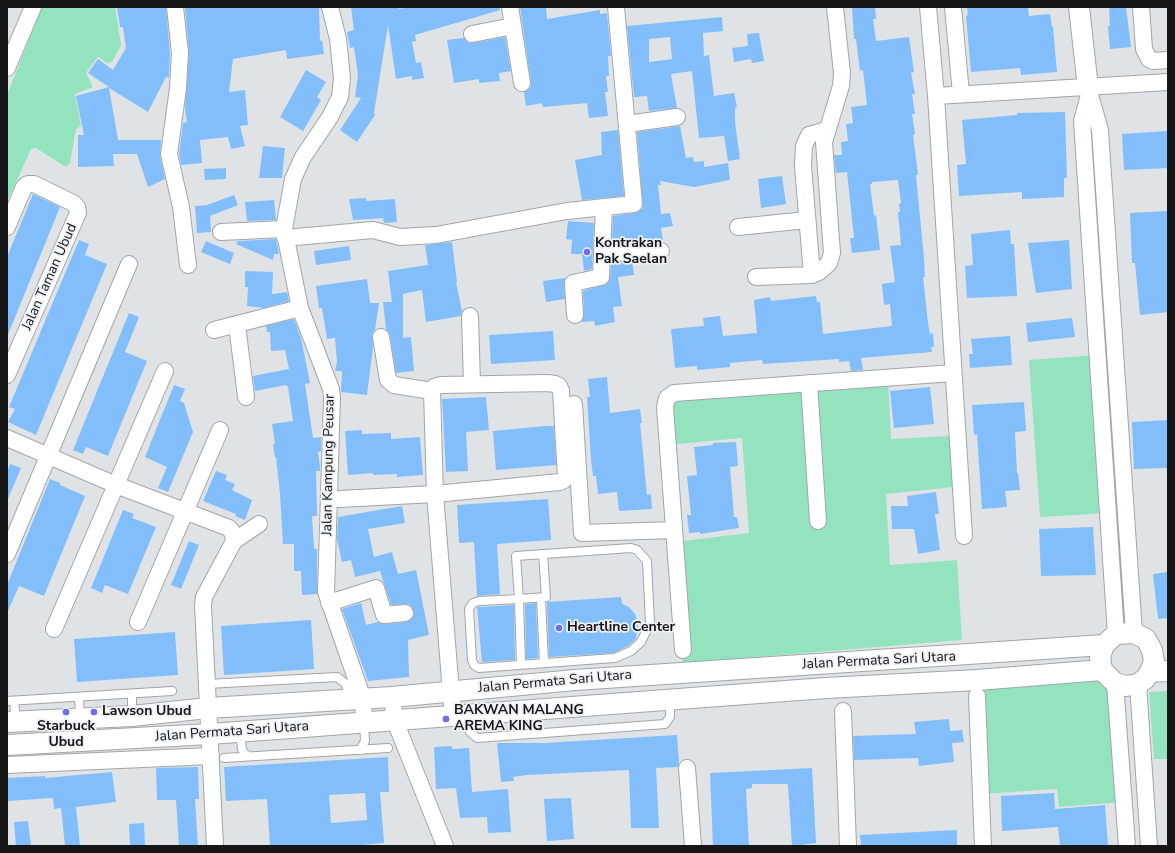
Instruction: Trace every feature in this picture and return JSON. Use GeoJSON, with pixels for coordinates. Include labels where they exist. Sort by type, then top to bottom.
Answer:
{"type":"FeatureCollection","features":[{"type":"Feature","properties":{"kind":"street"},"geometry":{"type":"LineString","coordinates":[[7,68],[33,7]]}},
{"type":"Feature","properties":{"kind":"street"},"geometry":{"type":"LineString","coordinates":[[175,7],[180,53],[178,88],[169,154],[182,207],[188,264]]}},
{"type":"Feature","properties":{"kind":"street","name":"Jalan Kampung Peusar"},"geometry":{"type":"LineString","coordinates":[[330,7],[338,39],[342,78],[340,97],[330,117],[303,157],[294,179],[285,234],[300,308],[331,389],[332,398],[326,582],[329,603],[364,723]]}},
{"type":"Feature","properties":{"kind":"street"},"geometry":{"type":"LineString","coordinates":[[510,7],[522,83]]}},
{"type":"Feature","properties":{"kind":"street"},"geometry":{"type":"LineString","coordinates":[[221,232],[285,234],[373,230],[400,236],[436,236],[567,211],[634,204],[616,7]]}},
{"type":"Feature","properties":{"kind":"street"},"geometry":{"type":"LineString","coordinates":[[756,277],[812,275],[819,272],[829,263],[832,253],[824,155],[827,130],[841,86],[842,73],[834,7]]}},
{"type":"Feature","properties":{"kind":"street"},"geometry":{"type":"LineString","coordinates":[[928,7],[936,96],[964,536]]}},
{"type":"Feature","properties":{"kind":"street"},"geometry":{"type":"LineString","coordinates":[[953,7],[961,94]]}},
{"type":"Feature","properties":{"kind":"street"},"geometry":{"type":"LineString","coordinates":[[1078,7],[1089,91],[1082,126],[1118,638],[1100,657],[1109,676],[1121,767],[1127,846]]}},
{"type":"Feature","properties":{"kind":"street"},"geometry":{"type":"LineString","coordinates":[[1142,7],[1144,49],[1148,58],[1153,60],[1168,60]]}},
{"type":"Feature","properties":{"kind":"street"},"geometry":{"type":"LineString","coordinates":[[472,34],[514,26]]}},
{"type":"Feature","properties":{"kind":"street"},"geometry":{"type":"LineString","coordinates":[[936,96],[1089,91],[1168,82]]}},
{"type":"Feature","properties":{"kind":"street"},"geometry":{"type":"LineString","coordinates":[[627,124],[677,117]]}},
{"type":"Feature","properties":{"kind":"street"},"geometry":{"type":"LineString","coordinates":[[812,275],[803,166],[804,146],[810,135],[827,130]]}},
{"type":"Feature","properties":{"kind":"street","name":"Jalan Taman Ubud"},"geometry":{"type":"LineString","coordinates":[[7,227],[24,187],[28,184],[34,184],[73,203],[77,207],[78,213],[7,375]]}},
{"type":"Feature","properties":{"kind":"street"},"geometry":{"type":"LineString","coordinates":[[575,315],[573,282],[601,277],[604,207]]}},
{"type":"Feature","properties":{"kind":"street"},"geometry":{"type":"LineString","coordinates":[[738,227],[807,220]]}},
{"type":"Feature","properties":{"kind":"street"},"geometry":{"type":"LineString","coordinates":[[602,253],[661,251]]}},
{"type":"Feature","properties":{"kind":"street"},"geometry":{"type":"LineString","coordinates":[[7,554],[129,264]]}},
{"type":"Feature","properties":{"kind":"street"},"geometry":{"type":"LineString","coordinates":[[214,330],[300,308]]}},
{"type":"Feature","properties":{"kind":"street"},"geometry":{"type":"LineString","coordinates":[[470,316],[472,384]]}},
{"type":"Feature","properties":{"kind":"street"},"geometry":{"type":"LineString","coordinates":[[237,325],[246,397]]}},
{"type":"Feature","properties":{"kind":"street"},"geometry":{"type":"LineString","coordinates":[[381,337],[388,380],[394,385],[432,391]]}},
{"type":"Feature","properties":{"kind":"street"},"geometry":{"type":"LineString","coordinates":[[54,629],[164,371]]}},
{"type":"Feature","properties":{"kind":"street"},"geometry":{"type":"LineString","coordinates":[[683,650],[665,407],[667,398],[674,394],[953,373]]}},
{"type":"Feature","properties":{"kind":"street"},"geometry":{"type":"LineString","coordinates":[[339,499],[435,494],[560,482],[564,480],[566,477],[561,391],[559,386],[548,383],[441,385],[434,387],[432,391],[435,494],[452,691],[460,716]]}},
{"type":"Feature","properties":{"kind":"street"},"geometry":{"type":"LineString","coordinates":[[809,383],[818,521]]}},
{"type":"Feature","properties":{"kind":"street"},"geometry":{"type":"LineString","coordinates":[[574,404],[582,533],[674,530]]}},
{"type":"Feature","properties":{"kind":"street"},"geometry":{"type":"LineString","coordinates":[[138,622],[220,430]]}},
{"type":"Feature","properties":{"kind":"street"},"geometry":{"type":"LineString","coordinates":[[7,438],[116,485],[229,528],[233,533],[234,541]]}},
{"type":"Feature","properties":{"kind":"street"},"geometry":{"type":"LineString","coordinates":[[216,846],[217,757],[210,734],[203,606],[204,597],[234,541],[260,524]]}},
{"type":"Feature","properties":{"kind":"street"},"geometry":{"type":"LineString","coordinates":[[329,603],[376,588],[384,615],[405,613]]}},
{"type":"Feature","properties":{"kind":"street"},"geometry":{"type":"LineString","coordinates":[[1118,638],[1146,640],[1160,650],[1154,662],[1143,765],[1149,846]]}},
{"type":"Feature","properties":{"kind":"street","name":"Jalan Permata Sari Utara"},"geometry":{"type":"LineString","coordinates":[[11,722],[132,716],[208,708],[392,697],[452,691],[574,671],[681,673],[1118,638]]}},
{"type":"Feature","properties":{"kind":"street"},"geometry":{"type":"LineString","coordinates":[[676,699],[681,673]]}},
{"type":"Feature","properties":{"kind":"street"},"geometry":{"type":"LineString","coordinates":[[1109,676],[1126,686],[1152,676]]}},
{"type":"Feature","properties":{"kind":"street","name":"Jalan Permata Sari Utara"},"geometry":{"type":"LineString","coordinates":[[7,745],[50,741],[240,732],[676,699],[1109,676]]}},
{"type":"Feature","properties":{"kind":"street"},"geometry":{"type":"LineString","coordinates":[[977,696],[983,846]]}},
{"type":"Feature","properties":{"kind":"street"},"geometry":{"type":"LineString","coordinates":[[392,697],[395,721],[445,846]]}},
{"type":"Feature","properties":{"kind":"street"},"geometry":{"type":"LineString","coordinates":[[843,711],[848,846]]}},
{"type":"Feature","properties":{"kind":"street"},"geometry":{"type":"LineString","coordinates":[[50,741],[51,764]]}},
{"type":"Feature","properties":{"kind":"street"},"geometry":{"type":"LineString","coordinates":[[7,765],[217,757]]}},
{"type":"Feature","properties":{"kind":"street"},"geometry":{"type":"LineString","coordinates":[[1121,767],[1143,765]]}},
{"type":"Feature","properties":{"kind":"street"},"geometry":{"type":"LineString","coordinates":[[687,768],[693,846]]}},
{"type":"Feature","properties":{"kind":"lane"},"geometry":{"type":"LineString","coordinates":[[521,665],[519,599],[516,556],[543,554],[631,548],[639,551],[647,561],[650,623],[641,642],[631,651],[621,656],[574,671],[544,663],[521,665],[479,668],[474,665],[472,660],[469,609],[472,603],[479,601],[519,599],[541,598],[546,597],[543,554]]}},
{"type":"Feature","properties":{"kind":"lane"},"geometry":{"type":"LineString","coordinates":[[541,598],[544,663]]}},
{"type":"Feature","properties":{"kind":"lane"},"geometry":{"type":"LineString","coordinates":[[207,684],[337,678],[346,684],[356,699]]}},
{"type":"Feature","properties":{"kind":"lane"},"geometry":{"type":"LineString","coordinates":[[11,722],[10,701],[172,691]]}},
{"type":"Feature","properties":{"kind":"lane"},"geometry":{"type":"LineString","coordinates":[[132,694],[132,716]]}},
{"type":"Feature","properties":{"kind":"lane"},"geometry":{"type":"LineString","coordinates":[[79,697],[80,719]]}},
{"type":"Feature","properties":{"kind":"lane"},"geometry":{"type":"LineString","coordinates":[[360,750],[365,741],[364,723]]}},
{"type":"Feature","properties":{"kind":"lane"},"geometry":{"type":"LineString","coordinates":[[240,732],[242,749],[244,754],[248,756]]}},
{"type":"Feature","properties":{"kind":"lane"},"geometry":{"type":"LineString","coordinates":[[217,757],[388,748]]}},
{"type":"Feature","properties":{"kind":"green space"},"geometry":{"type":"Polygon","coordinates":[[[42,7],[115,7],[121,45],[112,62],[107,63],[98,57],[86,73],[93,87],[75,94],[81,126],[76,129],[70,163],[67,166],[64,166],[36,148],[31,149],[7,202],[7,95],[42,7]]]}},
{"type":"Feature","properties":{"kind":"green space"},"geometry":{"type":"Polygon","coordinates":[[[1097,355],[1108,513],[1040,517],[1029,360],[1097,355]]]}},
{"type":"Feature","properties":{"kind":"green space"},"geometry":{"type":"Polygon","coordinates":[[[888,377],[891,439],[950,436],[954,487],[886,494],[890,565],[957,560],[962,640],[683,663],[675,542],[749,533],[742,438],[668,445],[674,393],[888,377]]]}},
{"type":"Feature","properties":{"kind":"green space"},"geometry":{"type":"Polygon","coordinates":[[[1102,670],[1115,683],[1124,802],[1059,807],[1057,789],[981,794],[977,680],[1102,670]]]}},
{"type":"Feature","properties":{"kind":"green space"},"geometry":{"type":"Polygon","coordinates":[[[1168,691],[1168,759],[1154,759],[1149,692],[1168,691]]]}},
{"type":"Feature","properties":{"kind":"building"},"geometry":{"type":"Polygon","coordinates":[[[117,7],[166,7],[170,53],[169,78],[166,77],[148,112],[109,88],[118,140],[161,140],[160,156],[165,179],[148,187],[137,154],[113,154],[114,166],[78,167],[78,135],[84,135],[76,96],[109,87],[88,73],[98,59],[113,70],[126,48],[123,27],[120,27],[117,7]]]}},
{"type":"Feature","properties":{"kind":"building"},"geometry":{"type":"Polygon","coordinates":[[[185,7],[319,7],[320,41],[322,40],[324,54],[287,59],[286,50],[233,59],[229,92],[245,90],[248,125],[240,126],[245,146],[231,149],[228,137],[200,140],[202,163],[181,165],[179,154],[183,123],[187,122],[185,109],[189,53],[185,7]]]}},
{"type":"Feature","properties":{"kind":"building"},"geometry":{"type":"Polygon","coordinates":[[[351,7],[399,7],[399,9],[410,7],[499,7],[500,10],[415,35],[416,41],[412,42],[416,63],[421,62],[424,78],[412,80],[412,76],[396,79],[388,25],[374,113],[375,115],[357,142],[340,130],[361,98],[355,97],[358,75],[354,47],[350,48],[347,32],[354,30],[351,7]]]}},
{"type":"Feature","properties":{"kind":"building"},"geometry":{"type":"Polygon","coordinates":[[[520,7],[546,7],[547,19],[600,10],[600,14],[607,13],[611,56],[608,56],[609,76],[606,76],[608,92],[605,92],[608,116],[589,118],[587,103],[543,107],[542,103],[526,106],[524,92],[531,87],[531,82],[520,7]]]}},
{"type":"Feature","properties":{"kind":"building"},"geometry":{"type":"Polygon","coordinates":[[[852,7],[875,7],[876,19],[873,19],[876,41],[909,37],[914,72],[911,73],[915,94],[912,94],[915,114],[912,114],[915,134],[913,135],[918,175],[916,175],[924,258],[925,277],[923,277],[928,323],[930,334],[933,333],[934,347],[931,347],[932,352],[861,358],[863,370],[851,371],[849,361],[839,362],[839,359],[763,364],[762,360],[730,363],[730,367],[697,370],[697,366],[675,368],[671,329],[704,326],[703,318],[720,316],[723,336],[757,333],[754,300],[770,297],[771,301],[816,296],[817,302],[820,302],[823,334],[892,326],[890,304],[884,305],[882,284],[895,282],[890,246],[901,245],[898,212],[900,212],[899,204],[901,203],[898,180],[872,182],[872,184],[870,184],[874,216],[876,215],[880,250],[852,253],[850,238],[854,238],[847,172],[836,173],[834,155],[842,155],[841,142],[848,141],[846,124],[853,123],[851,107],[867,105],[863,70],[860,71],[856,39],[854,39],[852,7]]]}},
{"type":"Feature","properties":{"kind":"building"},"geometry":{"type":"Polygon","coordinates":[[[967,7],[1028,7],[1029,16],[1050,14],[1053,27],[1057,72],[1021,75],[1020,68],[971,72],[966,16],[968,15],[967,7]]]}},
{"type":"Feature","properties":{"kind":"building"},"geometry":{"type":"Polygon","coordinates":[[[1109,7],[1126,7],[1131,47],[1110,49],[1108,26],[1110,26],[1109,7]]]}},
{"type":"Feature","properties":{"kind":"building"},"geometry":{"type":"Polygon","coordinates":[[[722,17],[723,31],[703,33],[704,56],[709,55],[714,96],[734,93],[737,107],[735,108],[735,122],[740,159],[728,161],[724,136],[699,138],[692,71],[671,74],[677,108],[649,111],[647,96],[634,97],[627,26],[722,17]],[[670,37],[649,39],[649,62],[672,59],[670,37]]]}},
{"type":"Feature","properties":{"kind":"building"},"geometry":{"type":"Polygon","coordinates":[[[759,33],[764,61],[752,63],[751,59],[734,62],[732,48],[748,46],[747,34],[759,33]]]}},
{"type":"Feature","properties":{"kind":"building"},"geometry":{"type":"Polygon","coordinates":[[[505,37],[511,71],[499,73],[500,81],[479,83],[479,79],[454,83],[447,40],[464,38],[469,43],[473,43],[505,37]]]}},
{"type":"Feature","properties":{"kind":"building"},"geometry":{"type":"Polygon","coordinates":[[[306,70],[326,82],[317,97],[321,100],[303,131],[280,117],[306,70]]]}},
{"type":"Feature","properties":{"kind":"building"},"geometry":{"type":"Polygon","coordinates":[[[1065,112],[1067,178],[1064,178],[1064,197],[1022,199],[1022,192],[959,196],[957,165],[966,164],[962,120],[1017,115],[1017,113],[1065,112]]]}},
{"type":"Feature","properties":{"kind":"building"},"geometry":{"type":"Polygon","coordinates":[[[680,126],[686,158],[693,157],[694,162],[704,161],[704,167],[728,163],[730,180],[694,187],[660,181],[661,185],[658,185],[661,214],[670,213],[673,226],[661,228],[663,240],[612,243],[613,216],[635,213],[643,208],[637,132],[680,126]]]}},
{"type":"Feature","properties":{"kind":"building"},"geometry":{"type":"Polygon","coordinates":[[[618,130],[624,196],[582,200],[575,160],[602,155],[601,132],[618,130]]]}},
{"type":"Feature","properties":{"kind":"building"},"geometry":{"type":"Polygon","coordinates":[[[1168,131],[1168,168],[1124,170],[1122,134],[1168,131]]]}},
{"type":"Feature","properties":{"kind":"building"},"geometry":{"type":"Polygon","coordinates":[[[263,146],[285,148],[282,178],[259,178],[263,146]]]}},
{"type":"Feature","properties":{"kind":"building"},"geometry":{"type":"Polygon","coordinates":[[[226,168],[226,179],[205,180],[204,169],[226,168]]]}},
{"type":"Feature","properties":{"kind":"building"},"geometry":{"type":"Polygon","coordinates":[[[782,176],[786,204],[761,208],[758,179],[782,176]]]}},
{"type":"Feature","properties":{"kind":"building"},"geometry":{"type":"Polygon","coordinates":[[[33,194],[60,207],[7,337],[7,257],[33,194]]]}},
{"type":"Feature","properties":{"kind":"building"},"geometry":{"type":"Polygon","coordinates":[[[234,195],[238,205],[210,216],[211,232],[197,233],[195,206],[207,205],[234,195]]]}},
{"type":"Feature","properties":{"kind":"building"},"geometry":{"type":"Polygon","coordinates":[[[366,198],[366,201],[395,199],[397,222],[384,223],[383,218],[353,220],[349,199],[366,198]]]}},
{"type":"Feature","properties":{"kind":"building"},"geometry":{"type":"Polygon","coordinates":[[[274,200],[276,220],[247,221],[245,202],[274,200]]]}},
{"type":"Feature","properties":{"kind":"building"},"geometry":{"type":"Polygon","coordinates":[[[1168,211],[1168,312],[1140,315],[1135,263],[1132,263],[1130,213],[1168,211]]]}},
{"type":"Feature","properties":{"kind":"building"},"geometry":{"type":"Polygon","coordinates":[[[568,221],[594,223],[592,269],[584,271],[582,254],[571,254],[572,240],[566,239],[568,221]]]}},
{"type":"Feature","properties":{"kind":"building"},"geometry":{"type":"Polygon","coordinates":[[[1010,230],[1011,244],[1014,244],[1017,296],[967,298],[965,266],[973,265],[971,234],[1010,230]]]}},
{"type":"Feature","properties":{"kind":"building"},"geometry":{"type":"Polygon","coordinates":[[[276,239],[279,254],[274,254],[273,260],[236,244],[238,241],[276,239]]]}},
{"type":"Feature","properties":{"kind":"building"},"geometry":{"type":"Polygon","coordinates":[[[79,240],[89,244],[85,255],[107,264],[36,435],[8,422],[15,409],[9,407],[79,240]]]}},
{"type":"Feature","properties":{"kind":"building"},"geometry":{"type":"Polygon","coordinates":[[[1069,240],[1072,289],[1036,293],[1028,243],[1069,240]]]}},
{"type":"Feature","properties":{"kind":"building"},"geometry":{"type":"Polygon","coordinates":[[[206,241],[234,253],[230,264],[201,252],[206,241]]]}},
{"type":"Feature","properties":{"kind":"building"},"geometry":{"type":"Polygon","coordinates":[[[452,242],[456,282],[462,311],[461,316],[426,322],[422,290],[403,294],[403,338],[411,337],[414,371],[396,373],[390,335],[386,329],[383,302],[392,302],[388,271],[428,265],[425,245],[452,242]]]}},
{"type":"Feature","properties":{"kind":"building"},"geometry":{"type":"Polygon","coordinates":[[[349,246],[351,260],[316,265],[314,251],[349,246]]]}},
{"type":"Feature","properties":{"kind":"building"},"geometry":{"type":"Polygon","coordinates":[[[632,261],[634,275],[618,277],[622,306],[613,307],[615,322],[595,326],[594,321],[582,322],[584,314],[583,291],[607,284],[610,278],[611,262],[632,261]]]}},
{"type":"Feature","properties":{"kind":"building"},"geometry":{"type":"Polygon","coordinates":[[[245,271],[273,272],[272,294],[287,292],[289,301],[264,308],[247,306],[248,287],[245,287],[245,271]]]}},
{"type":"Feature","properties":{"kind":"building"},"geometry":{"type":"Polygon","coordinates":[[[565,278],[565,299],[546,302],[543,281],[565,278]]]}},
{"type":"Feature","properties":{"kind":"building"},"geometry":{"type":"Polygon","coordinates":[[[367,279],[370,303],[379,303],[375,330],[372,334],[373,347],[367,395],[341,392],[342,371],[335,371],[337,362],[335,338],[327,339],[322,308],[319,308],[316,286],[367,279]]]}},
{"type":"Feature","properties":{"kind":"building"},"geometry":{"type":"Polygon","coordinates":[[[129,313],[139,317],[125,352],[147,361],[108,456],[86,447],[83,454],[73,450],[129,313]]]}},
{"type":"Feature","properties":{"kind":"building"},"geometry":{"type":"Polygon","coordinates":[[[1072,318],[1075,337],[1028,342],[1026,323],[1072,318]]]}},
{"type":"Feature","properties":{"kind":"building"},"geometry":{"type":"Polygon","coordinates":[[[294,319],[301,338],[310,383],[305,384],[313,438],[321,437],[321,451],[318,452],[320,471],[316,471],[317,516],[312,516],[314,549],[317,549],[317,594],[302,595],[301,571],[294,571],[294,544],[283,544],[280,494],[273,444],[275,444],[272,424],[293,421],[288,387],[286,385],[255,391],[253,376],[289,369],[285,350],[271,351],[270,332],[267,332],[266,326],[294,319]]]}},
{"type":"Feature","properties":{"kind":"building"},"geometry":{"type":"Polygon","coordinates":[[[553,331],[555,360],[491,364],[489,335],[553,331]]]}},
{"type":"Feature","properties":{"kind":"building"},"geometry":{"type":"Polygon","coordinates":[[[1010,336],[1012,365],[970,368],[969,354],[973,354],[971,339],[1010,336]]]}},
{"type":"Feature","properties":{"kind":"building"},"geometry":{"type":"Polygon","coordinates":[[[607,377],[610,413],[640,409],[647,495],[651,494],[652,509],[619,511],[617,492],[598,494],[596,476],[593,476],[591,460],[587,397],[590,397],[588,379],[607,377]]]}},
{"type":"Feature","properties":{"kind":"building"},"geometry":{"type":"Polygon","coordinates":[[[174,385],[185,389],[180,401],[184,403],[193,432],[168,492],[158,488],[167,467],[145,457],[174,385]]]}},
{"type":"Feature","properties":{"kind":"building"},"geometry":{"type":"Polygon","coordinates":[[[930,387],[934,424],[894,428],[890,391],[930,387]]]}},
{"type":"Feature","properties":{"kind":"building"},"geometry":{"type":"Polygon","coordinates":[[[486,397],[489,430],[466,432],[468,471],[446,472],[442,399],[486,397]]]}},
{"type":"Feature","properties":{"kind":"building"},"geometry":{"type":"Polygon","coordinates":[[[1024,402],[1026,431],[1015,432],[1017,473],[1020,490],[1005,491],[1007,507],[982,509],[977,434],[974,435],[972,405],[1024,402]]]}},
{"type":"Feature","properties":{"kind":"building"},"geometry":{"type":"Polygon","coordinates":[[[1168,420],[1168,468],[1134,469],[1132,422],[1168,420]]]}},
{"type":"Feature","properties":{"kind":"building"},"geometry":{"type":"Polygon","coordinates":[[[554,426],[556,465],[496,470],[493,431],[554,426]]]}},
{"type":"Feature","properties":{"kind":"building"},"geometry":{"type":"Polygon","coordinates":[[[362,430],[362,434],[391,433],[391,439],[420,437],[423,475],[397,477],[397,474],[373,475],[373,473],[348,475],[345,431],[362,430]]]}},
{"type":"Feature","properties":{"kind":"building"},"geometry":{"type":"Polygon","coordinates":[[[736,442],[738,466],[730,467],[734,517],[737,517],[739,528],[700,534],[700,532],[689,533],[687,515],[691,515],[687,476],[697,475],[694,447],[713,445],[713,443],[736,442]]]}},
{"type":"Feature","properties":{"kind":"building"},"geometry":{"type":"Polygon","coordinates":[[[10,464],[21,468],[7,501],[7,472],[10,464]]]}},
{"type":"Feature","properties":{"kind":"building"},"geometry":{"type":"Polygon","coordinates":[[[216,471],[227,475],[225,480],[235,484],[232,490],[252,500],[245,520],[235,516],[236,514],[203,501],[216,471]]]}},
{"type":"Feature","properties":{"kind":"building"},"geometry":{"type":"Polygon","coordinates":[[[50,479],[85,496],[44,596],[19,586],[7,613],[7,585],[50,479]]]}},
{"type":"Feature","properties":{"kind":"building"},"geometry":{"type":"Polygon","coordinates":[[[936,492],[939,514],[935,514],[940,550],[918,554],[914,529],[892,529],[891,506],[908,506],[907,496],[936,492]]]}},
{"type":"Feature","properties":{"kind":"building"},"geometry":{"type":"Polygon","coordinates":[[[548,499],[551,540],[497,544],[500,594],[477,596],[474,542],[459,543],[457,505],[548,499]]]}},
{"type":"Feature","properties":{"kind":"building"},"geometry":{"type":"Polygon","coordinates":[[[402,506],[405,523],[368,529],[374,557],[392,552],[398,574],[416,570],[429,635],[408,640],[409,677],[368,681],[342,609],[361,603],[366,625],[378,622],[385,624],[406,622],[413,617],[414,612],[409,604],[391,605],[380,571],[355,577],[351,560],[342,562],[337,539],[338,517],[402,506]]]}},
{"type":"Feature","properties":{"kind":"building"},"geometry":{"type":"Polygon","coordinates":[[[123,510],[134,514],[132,518],[156,527],[128,594],[105,585],[102,593],[91,588],[123,510]]]}},
{"type":"Feature","properties":{"kind":"building"},"geometry":{"type":"Polygon","coordinates":[[[1093,527],[1096,575],[1041,576],[1039,529],[1093,527]]]}},
{"type":"Feature","properties":{"kind":"building"},"geometry":{"type":"Polygon","coordinates":[[[189,541],[199,545],[181,589],[171,585],[189,541]]]}},
{"type":"Feature","properties":{"kind":"building"},"geometry":{"type":"Polygon","coordinates":[[[1168,572],[1168,618],[1158,619],[1153,574],[1168,572]]]}},
{"type":"Feature","properties":{"kind":"building"},"geometry":{"type":"Polygon","coordinates":[[[621,597],[622,604],[629,607],[635,614],[638,623],[636,639],[628,646],[614,653],[549,657],[547,602],[621,597]]]}},
{"type":"Feature","properties":{"kind":"building"},"geometry":{"type":"Polygon","coordinates":[[[536,603],[538,658],[526,659],[525,604],[536,603]]]}},
{"type":"Feature","properties":{"kind":"building"},"geometry":{"type":"Polygon","coordinates":[[[514,605],[515,660],[482,662],[477,607],[514,605]]]}},
{"type":"Feature","properties":{"kind":"building"},"geometry":{"type":"Polygon","coordinates":[[[311,620],[314,669],[224,675],[221,626],[311,620]]]}},
{"type":"Feature","properties":{"kind":"building"},"geometry":{"type":"Polygon","coordinates":[[[175,632],[178,675],[77,682],[74,639],[175,632]]]}},
{"type":"Feature","properties":{"kind":"building"},"geometry":{"type":"Polygon","coordinates":[[[949,719],[950,731],[962,730],[964,742],[952,743],[954,762],[919,766],[918,758],[854,760],[853,736],[916,734],[914,722],[949,719]]]}},
{"type":"Feature","properties":{"kind":"building"},"geometry":{"type":"Polygon","coordinates":[[[677,735],[678,767],[656,768],[659,828],[631,828],[629,770],[527,775],[513,777],[514,781],[501,782],[497,743],[545,743],[677,735]]]}},
{"type":"Feature","properties":{"kind":"building"},"geometry":{"type":"Polygon","coordinates":[[[452,746],[452,749],[469,748],[472,792],[508,789],[511,832],[488,833],[487,817],[460,818],[456,788],[436,789],[434,747],[452,746]]]}},
{"type":"Feature","properties":{"kind":"building"},"geometry":{"type":"Polygon","coordinates":[[[388,757],[389,792],[380,792],[384,843],[350,846],[270,846],[267,799],[226,801],[224,767],[388,757]],[[365,793],[329,795],[331,823],[367,820],[365,793]]]}},
{"type":"Feature","properties":{"kind":"building"},"geometry":{"type":"Polygon","coordinates":[[[198,767],[199,799],[195,799],[198,846],[179,846],[176,800],[157,800],[156,768],[198,767]]]}},
{"type":"Feature","properties":{"kind":"building"},"geometry":{"type":"Polygon","coordinates":[[[812,768],[816,843],[792,846],[788,785],[752,784],[752,788],[746,789],[749,846],[713,846],[710,773],[812,768]]]}},
{"type":"Feature","properties":{"kind":"building"},"geometry":{"type":"Polygon","coordinates":[[[112,772],[116,802],[76,807],[80,846],[65,846],[61,808],[54,809],[53,798],[7,801],[7,778],[45,776],[45,778],[112,772]]]}},
{"type":"Feature","properties":{"kind":"building"},"geometry":{"type":"Polygon","coordinates":[[[1054,793],[1055,809],[1105,805],[1108,846],[1060,846],[1058,827],[1002,831],[1001,796],[1054,793]]]}},
{"type":"Feature","properties":{"kind":"building"},"geometry":{"type":"Polygon","coordinates":[[[571,798],[574,839],[547,841],[544,799],[571,798]]]}},
{"type":"Feature","properties":{"kind":"building"},"geometry":{"type":"Polygon","coordinates":[[[28,821],[31,846],[16,846],[14,822],[28,821]]]}},
{"type":"Feature","properties":{"kind":"building"},"geometry":{"type":"Polygon","coordinates":[[[144,823],[145,846],[130,846],[129,824],[144,823]]]}},
{"type":"Feature","properties":{"kind":"building"},"geometry":{"type":"Polygon","coordinates":[[[957,830],[957,846],[861,846],[860,835],[957,830]]]}},
{"type":"Feature","properties":{"kind":"place","name":"Kontrakan Pak Saelan"},"geometry":{"type":"Point","coordinates":[587,252]}},
{"type":"Feature","properties":{"kind":"place","name":"Heartline Center"},"geometry":{"type":"Point","coordinates":[559,628]}},
{"type":"Feature","properties":{"kind":"place","name":"Starbuck Ubud"},"geometry":{"type":"Point","coordinates":[66,712]}},
{"type":"Feature","properties":{"kind":"place","name":"Lawson Ubud"},"geometry":{"type":"Point","coordinates":[94,712]}},
{"type":"Feature","properties":{"kind":"place","name":"BAKWAN MALANG AREMA KING"},"geometry":{"type":"Point","coordinates":[446,719]}}]}
